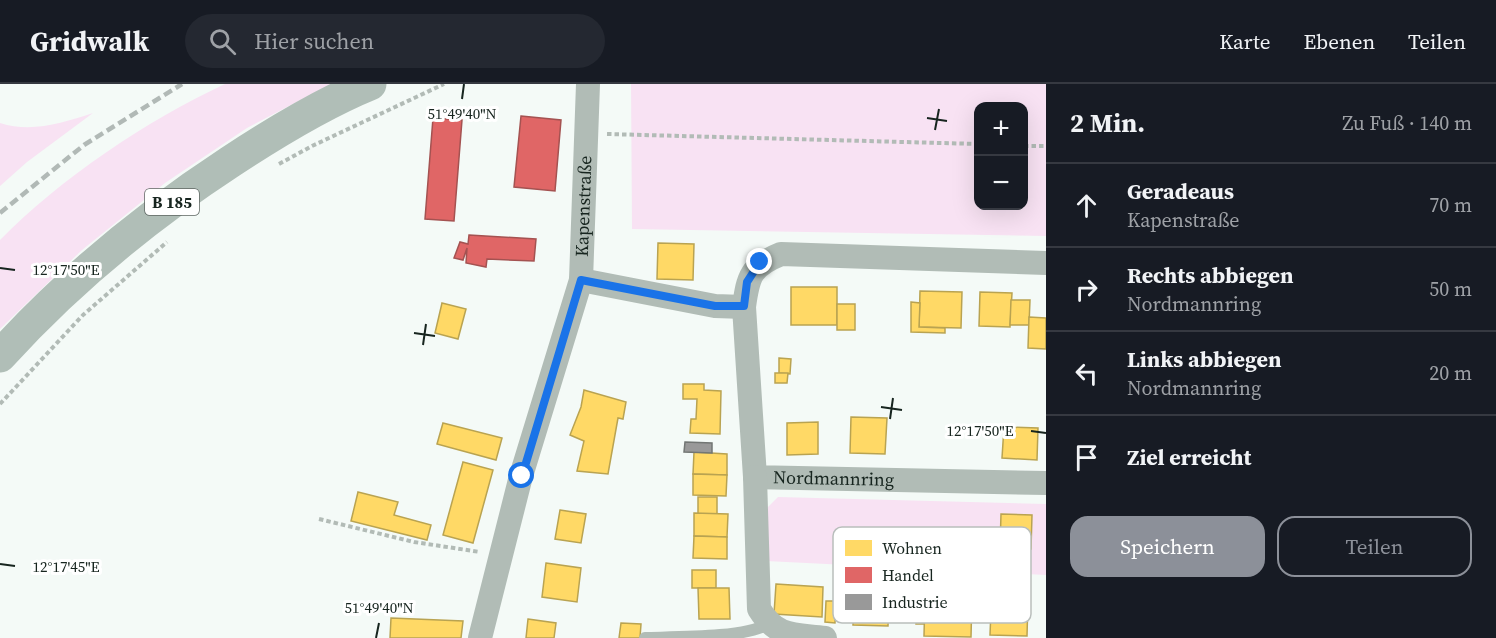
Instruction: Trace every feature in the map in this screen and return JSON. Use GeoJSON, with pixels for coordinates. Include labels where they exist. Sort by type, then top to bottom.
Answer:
{"type":"FeatureCollection","features":[{"type":"Feature","properties":{"kind":"main road","name":"B 185"},"geometry":{"type":"LineString","coordinates":[[0,356],[91,266],[190,188],[276,132],[370,84]]}},
{"type":"Feature","properties":{"kind":"street","name":"Kapenstraße"},"geometry":{"type":"LineString","coordinates":[[480,638],[500,556],[581,280],[588,84]]}},
{"type":"Feature","properties":{"kind":"street","name":"Nordmannring"},"geometry":{"type":"LineString","coordinates":[[1046,263],[781,254],[760,262],[747,282],[744,306],[755,477],[1046,483]]}},
{"type":"Feature","properties":{"kind":"street"},"geometry":{"type":"LineString","coordinates":[[581,280],[715,306],[744,306]]}},
{"type":"Feature","properties":{"kind":"street"},"geometry":{"type":"LineString","coordinates":[[755,477],[759,609],[768,624],[782,633],[825,638]]}},
{"type":"Feature","properties":{"kind":"lane"},"geometry":{"type":"LineString","coordinates":[[645,638],[743,634],[759,631],[768,624]]}},
{"type":"Feature","properties":{"kind":"path"},"geometry":{"type":"LineString","coordinates":[[275,167],[312,146],[444,84]]}},
{"type":"Feature","properties":{"kind":"path"},"geometry":{"type":"LineString","coordinates":[[587,135],[974,144]]}},
{"type":"Feature","properties":{"kind":"path"},"geometry":{"type":"LineString","coordinates":[[1028,146],[1046,146]]}},
{"type":"Feature","properties":{"kind":"path"},"geometry":{"type":"LineString","coordinates":[[0,404],[83,315],[170,239]]}},
{"type":"Feature","properties":{"kind":"path"},"geometry":{"type":"LineString","coordinates":[[319,519],[414,542],[500,556]]}},
{"type":"Feature","properties":{"kind":"shaded area"},"geometry":{"type":"Polygon","coordinates":[[[225,84],[331,84],[247,128],[165,183],[82,250],[0,329],[0,240],[77,173],[135,133],[225,84]]]}},
{"type":"Feature","properties":{"kind":"shaded area"},"geometry":{"type":"Polygon","coordinates":[[[631,84],[1046,84],[1046,236],[632,229],[631,84]]]}},
{"type":"Feature","properties":{"kind":"shaded area"},"geometry":{"type":"Polygon","coordinates":[[[93,113],[27,162],[0,186],[0,123],[24,127],[47,126],[93,113]]]}},
{"type":"Feature","properties":{"kind":"shaded area"},"geometry":{"type":"Polygon","coordinates":[[[778,497],[1046,504],[1046,575],[1031,574],[1031,527],[833,527],[833,564],[766,561],[763,512],[778,497]]]}},
{"type":"Feature","properties":{"kind":"building: Wohnen"},"geometry":{"type":"Polygon","coordinates":[[[658,243],[694,244],[693,280],[657,279],[658,243]]]}},
{"type":"Feature","properties":{"kind":"building: Wohnen"},"geometry":{"type":"Polygon","coordinates":[[[791,287],[837,287],[837,325],[791,325],[791,287]]]}},
{"type":"Feature","properties":{"kind":"building: Wohnen"},"geometry":{"type":"Polygon","coordinates":[[[920,291],[962,292],[961,328],[919,327],[920,291]]]}},
{"type":"Feature","properties":{"kind":"building: Wohnen"},"geometry":{"type":"Polygon","coordinates":[[[980,292],[1012,293],[1010,327],[979,326],[980,292]]]}},
{"type":"Feature","properties":{"kind":"building: Wohnen"},"geometry":{"type":"Polygon","coordinates":[[[1011,300],[1030,300],[1029,325],[1010,325],[1011,300]]]}},
{"type":"Feature","properties":{"kind":"building: Wohnen"},"geometry":{"type":"Polygon","coordinates":[[[911,302],[920,303],[919,327],[945,328],[945,333],[911,332],[911,302]]]}},
{"type":"Feature","properties":{"kind":"building: Wohnen"},"geometry":{"type":"Polygon","coordinates":[[[442,303],[466,309],[458,339],[435,333],[442,303]]]}},
{"type":"Feature","properties":{"kind":"building: Wohnen"},"geometry":{"type":"Polygon","coordinates":[[[837,304],[855,304],[855,330],[837,330],[837,304]]]}},
{"type":"Feature","properties":{"kind":"building: Wohnen"},"geometry":{"type":"Polygon","coordinates":[[[1029,317],[1046,318],[1046,349],[1028,348],[1029,317]]]}},
{"type":"Feature","properties":{"kind":"building: Wohnen"},"geometry":{"type":"Polygon","coordinates":[[[779,358],[791,359],[790,374],[779,373],[779,358]]]}},
{"type":"Feature","properties":{"kind":"building: Wohnen"},"geometry":{"type":"Polygon","coordinates":[[[775,373],[788,373],[787,383],[775,383],[775,373]]]}},
{"type":"Feature","properties":{"kind":"building: Wohnen"},"geometry":{"type":"Polygon","coordinates":[[[683,384],[704,384],[704,390],[721,391],[720,434],[690,433],[691,419],[696,419],[697,399],[683,399],[683,384]]]}},
{"type":"Feature","properties":{"kind":"building: Wohnen"},"geometry":{"type":"Polygon","coordinates":[[[584,390],[626,402],[623,419],[618,418],[608,474],[577,471],[584,441],[570,435],[581,407],[584,390]]]}},
{"type":"Feature","properties":{"kind":"building: Wohnen"},"geometry":{"type":"Polygon","coordinates":[[[851,417],[887,418],[885,454],[850,453],[851,417]]]}},
{"type":"Feature","properties":{"kind":"building: Wohnen"},"geometry":{"type":"Polygon","coordinates":[[[818,422],[818,454],[787,455],[787,423],[818,422]]]}},
{"type":"Feature","properties":{"kind":"building: Wohnen"},"geometry":{"type":"Polygon","coordinates":[[[443,423],[502,438],[496,460],[437,444],[443,423]]]}},
{"type":"Feature","properties":{"kind":"building: Wohnen"},"geometry":{"type":"Polygon","coordinates":[[[1004,427],[1038,428],[1037,460],[1002,458],[1004,427]]]}},
{"type":"Feature","properties":{"kind":"building: Wohnen"},"geometry":{"type":"Polygon","coordinates":[[[694,452],[727,454],[727,475],[693,474],[694,452]]]}},
{"type":"Feature","properties":{"kind":"building: Wohnen"},"geometry":{"type":"Polygon","coordinates":[[[463,462],[493,470],[473,543],[443,535],[463,462]]]}},
{"type":"Feature","properties":{"kind":"building: Wohnen"},"geometry":{"type":"Polygon","coordinates":[[[693,474],[727,475],[726,496],[693,495],[693,474]]]}},
{"type":"Feature","properties":{"kind":"building: Wohnen"},"geometry":{"type":"Polygon","coordinates":[[[358,492],[398,502],[394,515],[431,525],[427,540],[351,521],[358,492]]]}},
{"type":"Feature","properties":{"kind":"building: Wohnen"},"geometry":{"type":"Polygon","coordinates":[[[698,497],[717,497],[717,514],[698,514],[698,497]]]}},
{"type":"Feature","properties":{"kind":"building: Wohnen"},"geometry":{"type":"Polygon","coordinates":[[[560,510],[586,514],[581,543],[555,539],[560,510]]]}},
{"type":"Feature","properties":{"kind":"building: Wohnen"},"geometry":{"type":"Polygon","coordinates":[[[694,513],[728,514],[727,537],[694,536],[694,513]]]}},
{"type":"Feature","properties":{"kind":"building: Wohnen"},"geometry":{"type":"Polygon","coordinates":[[[1001,514],[1032,515],[1031,549],[1031,527],[1001,527],[1001,514]]]}},
{"type":"Feature","properties":{"kind":"building: Wohnen"},"geometry":{"type":"Polygon","coordinates":[[[694,536],[727,537],[727,559],[693,558],[694,536]]]}},
{"type":"Feature","properties":{"kind":"building: Wohnen"},"geometry":{"type":"Polygon","coordinates":[[[546,563],[581,568],[577,602],[542,597],[546,563]]]}},
{"type":"Feature","properties":{"kind":"building: Wohnen"},"geometry":{"type":"Polygon","coordinates":[[[692,570],[716,570],[716,588],[692,588],[692,570]]]}},
{"type":"Feature","properties":{"kind":"building: Wohnen"},"geometry":{"type":"Polygon","coordinates":[[[776,584],[823,587],[822,617],[774,614],[776,584]]]}},
{"type":"Feature","properties":{"kind":"building: Wohnen"},"geometry":{"type":"Polygon","coordinates":[[[698,588],[729,588],[730,619],[699,619],[698,588]]]}},
{"type":"Feature","properties":{"kind":"building: Wohnen"},"geometry":{"type":"Polygon","coordinates":[[[826,601],[833,601],[833,623],[825,622],[826,601]]]}},
{"type":"Feature","properties":{"kind":"building: Wohnen"},"geometry":{"type":"Polygon","coordinates":[[[391,618],[463,621],[461,638],[390,638],[391,618]]]}},
{"type":"Feature","properties":{"kind":"building: Wohnen"},"geometry":{"type":"Polygon","coordinates":[[[528,619],[556,623],[554,638],[526,638],[528,619]]]}},
{"type":"Feature","properties":{"kind":"building: Wohnen"},"geometry":{"type":"Polygon","coordinates":[[[621,623],[641,624],[640,638],[619,638],[621,623]]]}},
{"type":"Feature","properties":{"kind":"building: Wohnen"},"geometry":{"type":"Polygon","coordinates":[[[853,623],[888,623],[888,626],[853,625],[853,623]]]}},
{"type":"Feature","properties":{"kind":"building: Wohnen"},"geometry":{"type":"Polygon","coordinates":[[[924,623],[971,623],[971,637],[924,636],[924,623]]]}},
{"type":"Feature","properties":{"kind":"building: Wohnen"},"geometry":{"type":"Polygon","coordinates":[[[990,623],[1027,623],[1027,636],[990,635],[990,623]]]}},
{"type":"Feature","properties":{"kind":"building: Handel"},"geometry":{"type":"Polygon","coordinates":[[[521,116],[561,120],[555,191],[514,187],[521,116]]]}},
{"type":"Feature","properties":{"kind":"building: Handel"},"geometry":{"type":"Polygon","coordinates":[[[433,118],[462,120],[454,221],[425,219],[433,118]]]}},
{"type":"Feature","properties":{"kind":"building: Handel"},"geometry":{"type":"Polygon","coordinates":[[[469,235],[536,239],[534,261],[487,259],[486,267],[466,263],[467,248],[463,260],[454,258],[460,242],[468,244],[469,235]]]}},
{"type":"Feature","properties":{"kind":"building: Industrie"},"geometry":{"type":"Polygon","coordinates":[[[685,442],[712,443],[712,453],[684,452],[685,442]]]}},
{"type":"Feature","properties":{"kind":"railway"},"geometry":{"type":"LineString","coordinates":[[0,213],[84,145],[182,84]]}},
{"type":"Feature","properties":{"kind":"route"},"geometry":{"type":"LineString","coordinates":[[522,476],[581,280],[715,306],[744,306],[747,282],[760,262]]}}]}
